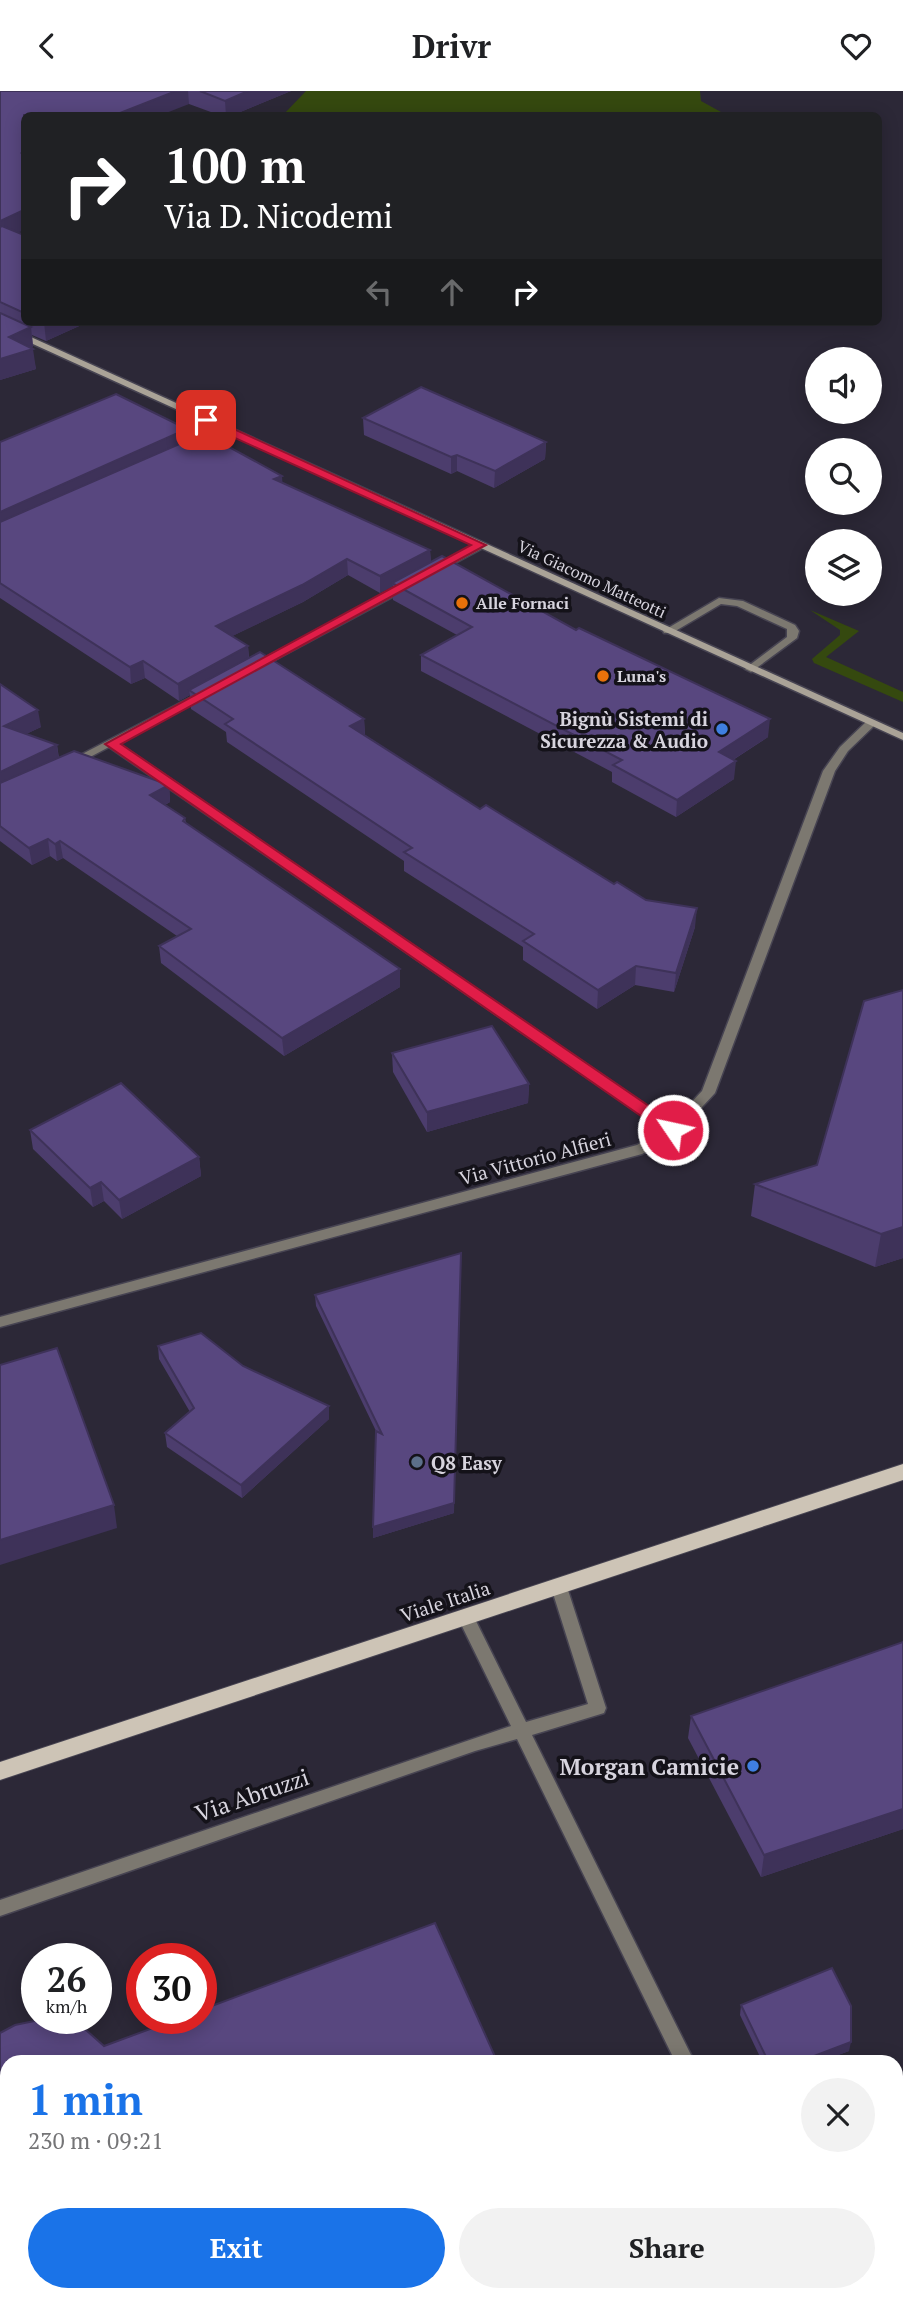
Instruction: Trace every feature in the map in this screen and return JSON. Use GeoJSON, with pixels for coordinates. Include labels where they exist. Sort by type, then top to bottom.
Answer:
{"type":"FeatureCollection","features":[{"type":"Feature","properties":{"kind":"main road","name":"Viale Italia"},"geometry":{"type":"LineString","coordinates":[[0,1771],[903,1472]]}},
{"type":"Feature","properties":{"kind":"street","name":"Via Giacomo Matteotti"},"geometry":{"type":"LineString","coordinates":[[2,328],[903,737]]}},
{"type":"Feature","properties":{"kind":"street"},"geometry":{"type":"LineString","coordinates":[[183,454],[231,432]]}},
{"type":"Feature","properties":{"kind":"street"},"geometry":{"type":"LineString","coordinates":[[247,671],[481,545]]}},
{"type":"Feature","properties":{"kind":"street"},"geometry":{"type":"LineString","coordinates":[[668,631],[719,601],[738,603],[791,627],[794,631],[792,638],[751,669]]}},
{"type":"Feature","properties":{"kind":"street"},"geometry":{"type":"LineString","coordinates":[[62,767],[112,744],[222,684]]}},
{"type":"Feature","properties":{"kind":"street","name":"Via Vittorio Alfieri"},"geometry":{"type":"LineString","coordinates":[[0,1322],[629,1153],[642,1149],[673,1130],[708,1093],[829,771],[844,749],[871,723]]}},
{"type":"Feature","properties":{"kind":"street"},"geometry":{"type":"LineString","coordinates":[[112,744],[673,1130]]}},
{"type":"Feature","properties":{"kind":"street","name":"Via Abruzzi"},"geometry":{"type":"LineString","coordinates":[[0,1908],[475,1744],[598,1708],[559,1587]]}},
{"type":"Feature","properties":{"kind":"street"},"geometry":{"type":"LineString","coordinates":[[466,1618],[682,2055]]}},
{"type":"Feature","properties":{"kind":"green space"},"geometry":{"type":"Polygon","coordinates":[[[306,91],[700,91],[701,101],[721,112],[286,112],[306,91]]]}},
{"type":"Feature","properties":{"kind":"green space"},"geometry":{"type":"Polygon","coordinates":[[[810,610],[859,631],[826,657],[903,692],[903,702],[814,663],[812,659],[840,635],[840,630],[810,610]]]}},
{"type":"Feature","properties":{"kind":"building"},"geometry":{"type":"Polygon","coordinates":[[[0,91],[176,91],[123,112],[21,112],[21,211],[0,221],[0,91]]]}},
{"type":"Feature","properties":{"kind":"building"},"geometry":{"type":"Polygon","coordinates":[[[200,91],[248,91],[225,101],[200,91]]]}},
{"type":"Feature","properties":{"kind":"building"},"geometry":{"type":"Polygon","coordinates":[[[0,227],[21,234],[21,312],[0,302],[0,227]]]}},
{"type":"Feature","properties":{"kind":"building"},"geometry":{"type":"Polygon","coordinates":[[[0,313],[21,322],[21,326],[31,327],[9,337],[33,349],[0,359],[0,313]]]}},
{"type":"Feature","properties":{"kind":"building"},"geometry":{"type":"Polygon","coordinates":[[[421,387],[546,442],[495,471],[457,455],[451,457],[363,418],[421,387]]]}},
{"type":"Feature","properties":{"kind":"building"},"geometry":{"type":"Polygon","coordinates":[[[116,394],[187,429],[0,512],[0,442],[116,394]]]}},
{"type":"Feature","properties":{"kind":"building"},"geometry":{"type":"Polygon","coordinates":[[[200,435],[220,442],[282,476],[274,479],[430,550],[380,576],[347,559],[302,585],[216,626],[248,646],[178,684],[143,661],[130,667],[0,583],[0,522],[200,435]]]}},
{"type":"Feature","properties":{"kind":"building"},"geometry":{"type":"Polygon","coordinates":[[[442,556],[576,630],[579,628],[770,719],[719,752],[736,761],[677,800],[613,765],[622,760],[421,655],[472,627],[392,583],[442,556]]]}},
{"type":"Feature","properties":{"kind":"building"},"geometry":{"type":"Polygon","coordinates":[[[260,652],[364,719],[350,726],[480,809],[486,805],[614,884],[617,882],[646,900],[697,908],[676,973],[636,966],[598,990],[523,941],[534,934],[404,852],[412,848],[225,724],[233,719],[189,690],[260,652]]]}},
{"type":"Feature","properties":{"kind":"building"},"geometry":{"type":"Polygon","coordinates":[[[0,684],[38,710],[4,726],[57,745],[0,772],[0,684]]]}},
{"type":"Feature","properties":{"kind":"building"},"geometry":{"type":"Polygon","coordinates":[[[74,751],[169,785],[150,795],[185,818],[183,821],[400,969],[282,1038],[159,946],[191,929],[60,841],[55,844],[48,839],[29,848],[0,826],[0,783],[74,751]]]}},
{"type":"Feature","properties":{"kind":"building"},"geometry":{"type":"Polygon","coordinates":[[[903,990],[903,1227],[881,1234],[755,1184],[817,1165],[864,1001],[903,990]]]}},
{"type":"Feature","properties":{"kind":"building"},"geometry":{"type":"Polygon","coordinates":[[[492,1026],[529,1084],[427,1112],[392,1053],[492,1026]]]}},
{"type":"Feature","properties":{"kind":"building"},"geometry":{"type":"Polygon","coordinates":[[[121,1083],[199,1157],[119,1200],[101,1182],[90,1188],[30,1130],[121,1083]]]}},
{"type":"Feature","properties":{"kind":"building"},"geometry":{"type":"Polygon","coordinates":[[[461,1253],[454,1503],[373,1527],[376,1431],[382,1434],[315,1295],[461,1253]]]}},
{"type":"Feature","properties":{"kind":"building"},"geometry":{"type":"Polygon","coordinates":[[[201,1333],[243,1366],[329,1406],[241,1485],[165,1433],[194,1408],[158,1346],[201,1333]]]}},
{"type":"Feature","properties":{"kind":"building"},"geometry":{"type":"Polygon","coordinates":[[[57,1348],[114,1505],[0,1540],[0,1365],[57,1348]]]}},
{"type":"Feature","properties":{"kind":"building"},"geometry":{"type":"Polygon","coordinates":[[[903,1642],[903,1809],[764,1855],[691,1716],[903,1642]]]}},
{"type":"Feature","properties":{"kind":"building"},"geometry":{"type":"Polygon","coordinates":[[[435,1923],[494,2055],[0,2055],[0,2033],[21,2024],[21,2034],[90,2034],[104,2046],[137,2034],[217,2034],[217,2004],[435,1923]]]}},
{"type":"Feature","properties":{"kind":"building"},"geometry":{"type":"Polygon","coordinates":[[[832,1968],[851,2006],[851,2042],[817,2055],[765,2055],[741,2005],[832,1968]]]}},
{"type":"Feature","properties":{"kind":"place","name":"Alle Fornaci"},"geometry":{"type":"Point","coordinates":[462,603]}},
{"type":"Feature","properties":{"kind":"place","name":"Luna's"},"geometry":{"type":"Point","coordinates":[603,676]}},
{"type":"Feature","properties":{"kind":"place","name":"Bignù Sistemi di Sicurezza & Audio"},"geometry":{"type":"Point","coordinates":[722,729]}},
{"type":"Feature","properties":{"kind":"place","name":"Q8 Easy"},"geometry":{"type":"Point","coordinates":[417,1462]}},
{"type":"Feature","properties":{"kind":"place","name":"Morgan Camicie"},"geometry":{"type":"Point","coordinates":[753,1766]}},
{"type":"Feature","properties":{"kind":"route"},"geometry":{"type":"LineString","coordinates":[[206,420],[481,545],[112,744],[673,1130]]}}]}
